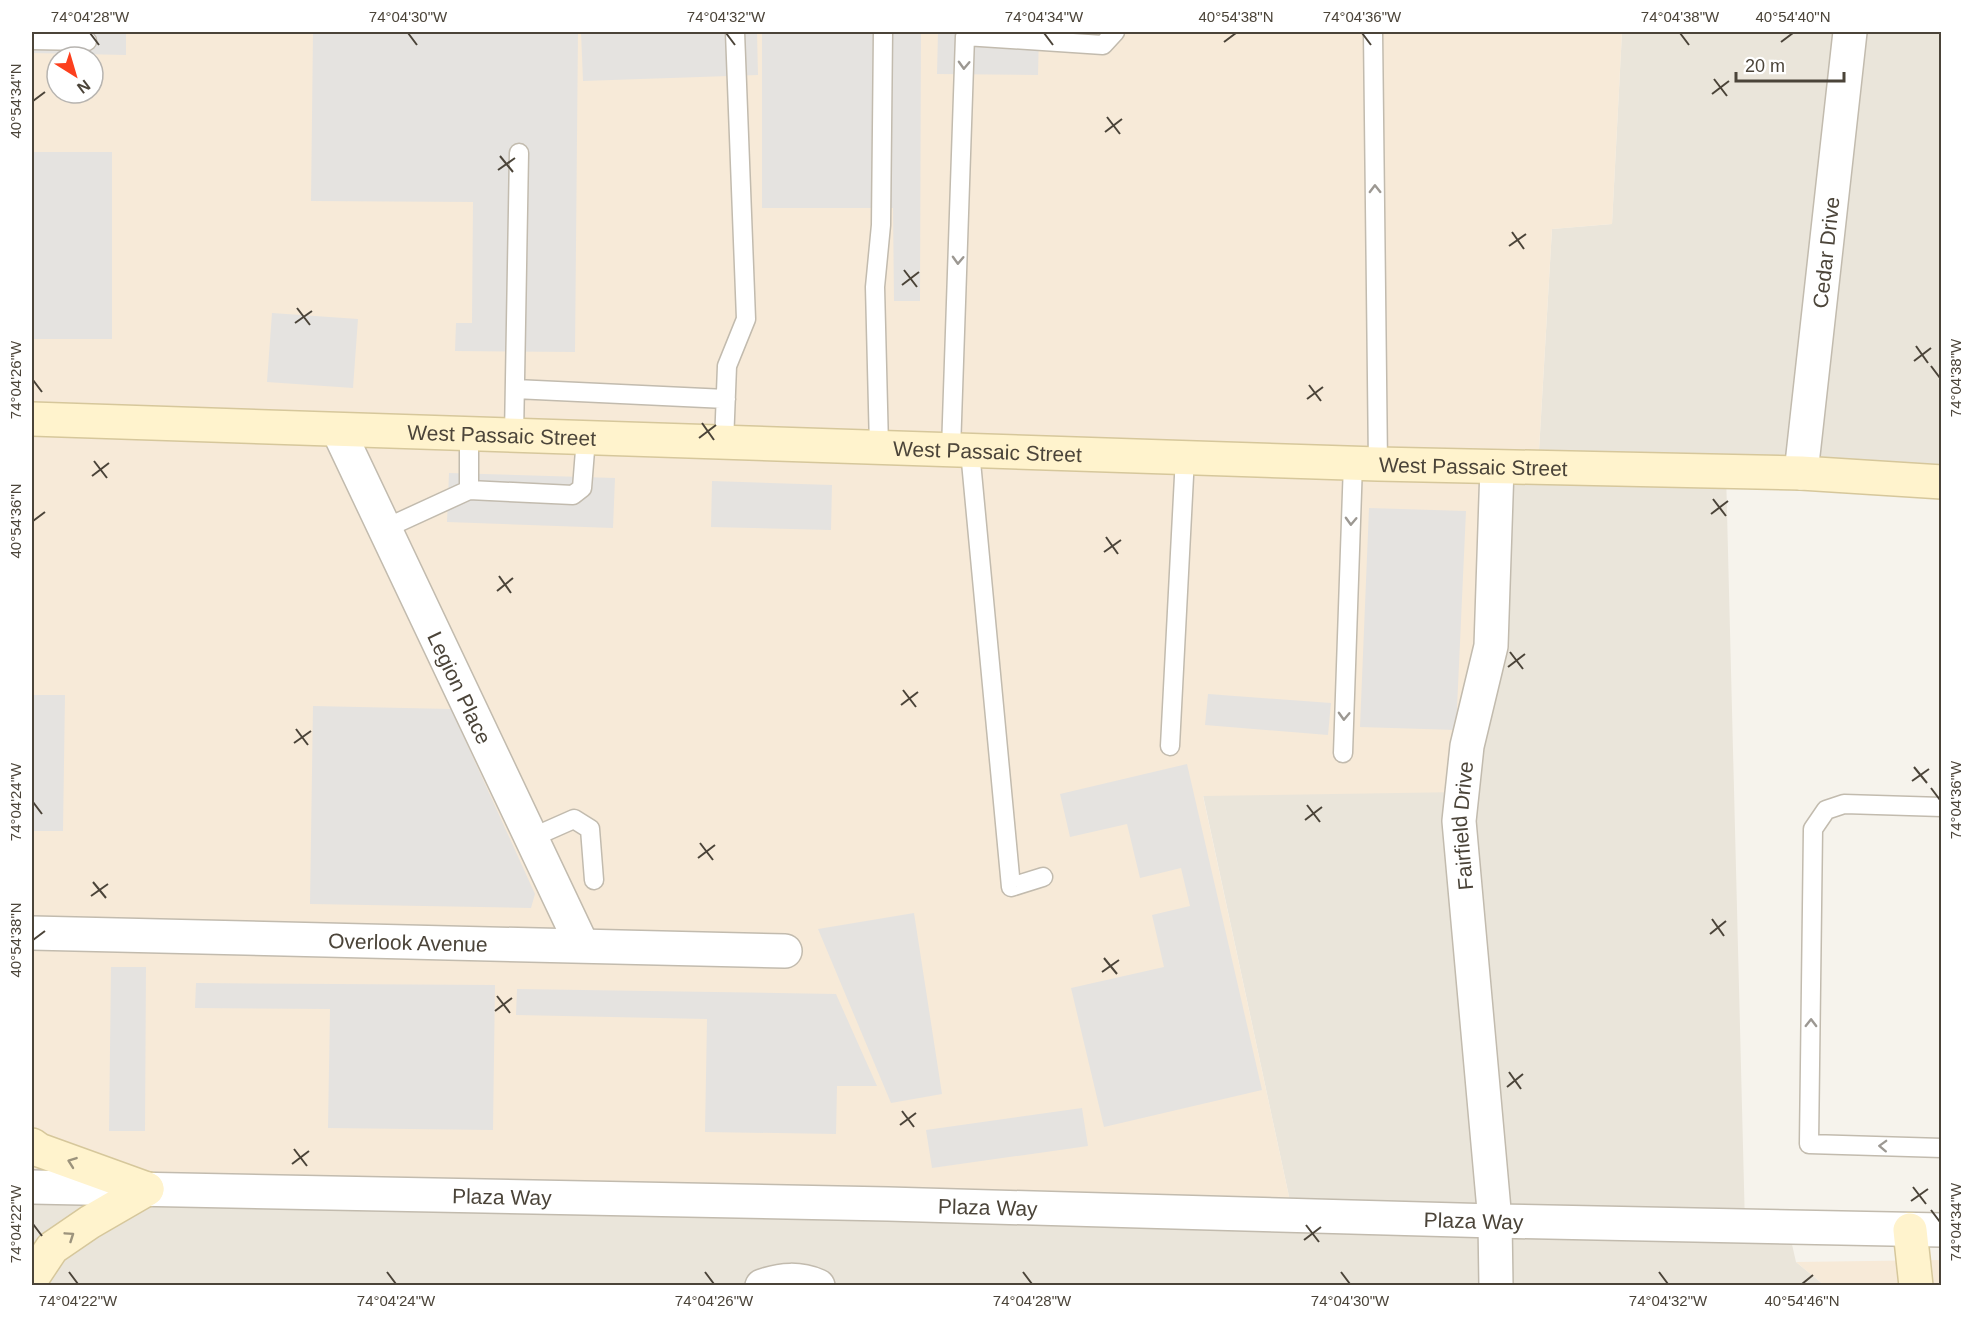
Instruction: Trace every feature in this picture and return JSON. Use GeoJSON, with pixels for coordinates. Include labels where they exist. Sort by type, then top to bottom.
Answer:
{"type":"FeatureCollection","features":[{"type":"Feature","properties":{"kind":"main road","name":"West Passaic Street"},"geometry":{"type":"LineString","coordinates":[[32,419],[1497,467],[1801,473],[1941,482]]}},
{"type":"Feature","properties":{"kind":"main road"},"geometry":{"type":"LineString","coordinates":[[32,1145],[39,1150],[147,1189]]}},
{"type":"Feature","properties":{"kind":"main road"},"geometry":{"type":"LineString","coordinates":[[32,1278],[52,1248],[90,1222],[147,1189]]}},
{"type":"Feature","properties":{"kind":"main road"},"geometry":{"type":"LineString","coordinates":[[1916,1286],[1926,1230]]}},
{"type":"Feature","properties":{"kind":"street","name":"Cedar Drive"},"geometry":{"type":"LineString","coordinates":[[1801,473],[1850,32]]}},
{"type":"Feature","properties":{"kind":"street","name":"Legion Place"},"geometry":{"type":"LineString","coordinates":[[338,430],[582,945]]}},
{"type":"Feature","properties":{"kind":"street","name":"Fairfield Drive"},"geometry":{"type":"LineString","coordinates":[[1496,1286],[1495,1221],[1459,821],[1467,746],[1491,646],[1497,467]]}},
{"type":"Feature","properties":{"kind":"street","name":"Overlook Avenue"},"geometry":{"type":"LineString","coordinates":[[32,933],[785,951]]}},
{"type":"Feature","properties":{"kind":"street","name":"Plaza Way"},"geometry":{"type":"LineString","coordinates":[[32,1187],[865,1204],[1926,1230]]}},
{"type":"Feature","properties":{"kind":"street"},"geometry":{"type":"LineString","coordinates":[[762,1286],[773,1282],[801,1279],[818,1286]]}},
{"type":"Feature","properties":{"kind":"lane"},"geometry":{"type":"LineString","coordinates":[[724,443],[727,366],[746,318],[735,32]]}},
{"type":"Feature","properties":{"kind":"lane"},"geometry":{"type":"LineString","coordinates":[[879,447],[875,287],[880,225],[883,32]]}},
{"type":"Feature","properties":{"kind":"lane"},"geometry":{"type":"LineString","coordinates":[[1043,877],[1011,887],[961,450],[965,36],[1103,45],[1115,32]]}},
{"type":"Feature","properties":{"kind":"lane"},"geometry":{"type":"LineString","coordinates":[[1343,753],[1366,463],[1376,248],[1373,32]]}},
{"type":"Feature","properties":{"kind":"lane"},"geometry":{"type":"LineString","coordinates":[[32,40],[87,41]]}},
{"type":"Feature","properties":{"kind":"lane"},"geometry":{"type":"LineString","coordinates":[[514,436],[519,153]]}},
{"type":"Feature","properties":{"kind":"lane"},"geometry":{"type":"LineString","coordinates":[[515,389],[726,399]]}},
{"type":"Feature","properties":{"kind":"lane"},"geometry":{"type":"LineString","coordinates":[[469,435],[469,490]]}},
{"type":"Feature","properties":{"kind":"lane"},"geometry":{"type":"LineString","coordinates":[[384,529],[469,490],[573,495],[582,488],[586,438]]}},
{"type":"Feature","properties":{"kind":"lane"},"geometry":{"type":"LineString","coordinates":[[1170,746],[1185,457]]}},
{"type":"Feature","properties":{"kind":"lane"},"geometry":{"type":"LineString","coordinates":[[1941,807],[1844,804],[1826,810],[1813,829],[1809,1144],[1941,1148]]}},
{"type":"Feature","properties":{"kind":"lane"},"geometry":{"type":"LineString","coordinates":[[531,837],[574,819],[590,829],[594,880]]}},
{"type":"Feature","properties":{"kind":"shaded area"},"geometry":{"type":"Polygon","coordinates":[[[32,32],[1622,32],[1612,224],[1552,229],[1538,468],[1497,467],[1462,792],[1203,796],[1293,1215],[32,1187],[32,32]]]}},
{"type":"Feature","properties":{"kind":"shaded area"},"geometry":{"type":"Polygon","coordinates":[[[32,32],[126,32],[126,55],[105,55],[105,45],[45,45],[45,53],[32,53],[32,32]]]}},
{"type":"Feature","properties":{"kind":"shaded area"},"geometry":{"type":"Polygon","coordinates":[[[313,32],[578,32],[575,352],[455,351],[456,323],[472,323],[473,202],[311,201],[313,32]]]}},
{"type":"Feature","properties":{"kind":"shaded area"},"geometry":{"type":"Polygon","coordinates":[[[581,32],[757,32],[758,75],[583,81],[581,32]]]}},
{"type":"Feature","properties":{"kind":"shaded area"},"geometry":{"type":"Polygon","coordinates":[[[762,32],[921,32],[920,301],[894,301],[893,208],[762,208],[762,32]]]}},
{"type":"Feature","properties":{"kind":"shaded area"},"geometry":{"type":"Polygon","coordinates":[[[938,32],[1039,32],[1038,75],[937,74],[938,32]]]}},
{"type":"Feature","properties":{"kind":"shaded area"},"geometry":{"type":"Polygon","coordinates":[[[1622,32],[1941,32],[1941,482],[1726,472],[1745,1226],[1788,1227],[1796,1262],[1824,1285],[32,1286],[32,1187],[1293,1215],[1203,795],[1462,791],[1497,467],[1538,468],[1552,229],[1612,224],[1622,32]]]}},
{"type":"Feature","properties":{"kind":"shaded area"},"geometry":{"type":"Polygon","coordinates":[[[32,152],[112,152],[112,339],[32,339],[32,152]]]}},
{"type":"Feature","properties":{"kind":"shaded area"},"geometry":{"type":"Polygon","coordinates":[[[272,313],[358,319],[353,388],[267,382],[272,313]]]}},
{"type":"Feature","properties":{"kind":"shaded area"},"geometry":{"type":"Polygon","coordinates":[[[449,473],[615,478],[613,528],[447,522],[449,473]]]}},
{"type":"Feature","properties":{"kind":"shaded area"},"geometry":{"type":"Polygon","coordinates":[[[712,481],[832,485],[831,530],[711,527],[712,481]]]}},
{"type":"Feature","properties":{"kind":"shaded area"},"geometry":{"type":"Polygon","coordinates":[[[1369,508],[1466,511],[1456,730],[1360,727],[1369,508]]]}},
{"type":"Feature","properties":{"kind":"shaded area"},"geometry":{"type":"Polygon","coordinates":[[[1208,694],[1331,703],[1328,735],[1205,725],[1208,694]]]}},
{"type":"Feature","properties":{"kind":"shaded area"},"geometry":{"type":"Polygon","coordinates":[[[32,695],[65,695],[63,831],[32,831],[32,695]]]}},
{"type":"Feature","properties":{"kind":"shaded area"},"geometry":{"type":"Polygon","coordinates":[[[313,706],[451,709],[535,894],[531,908],[310,904],[313,706]]]}},
{"type":"Feature","properties":{"kind":"shaded area"},"geometry":{"type":"Polygon","coordinates":[[[1187,764],[1262,1090],[1104,1127],[1071,988],[1164,967],[1152,915],[1190,906],[1181,868],[1140,878],[1127,824],[1070,837],[1060,794],[1187,764]]]}},
{"type":"Feature","properties":{"kind":"shaded area"},"geometry":{"type":"Polygon","coordinates":[[[914,913],[942,1094],[891,1103],[818,929],[914,913]]]}},
{"type":"Feature","properties":{"kind":"shaded area"},"geometry":{"type":"Polygon","coordinates":[[[111,967],[146,967],[145,1131],[109,1131],[111,967]]]}},
{"type":"Feature","properties":{"kind":"shaded area"},"geometry":{"type":"Polygon","coordinates":[[[196,983],[495,985],[493,1130],[328,1128],[330,1009],[195,1008],[196,983]]]}},
{"type":"Feature","properties":{"kind":"shaded area"},"geometry":{"type":"Polygon","coordinates":[[[517,989],[836,994],[877,1086],[837,1086],[836,1134],[705,1132],[707,1019],[516,1015],[517,989]]]}},
{"type":"Feature","properties":{"kind":"shaded area"},"geometry":{"type":"Polygon","coordinates":[[[1082,1108],[1088,1146],[932,1168],[926,1130],[1082,1108]]]}},
{"type":"Feature","properties":{"kind":"shaded area"},"geometry":{"type":"Polygon","coordinates":[[[1941,1260],[1941,1285],[1824,1285],[1796,1262],[1941,1260]]]}}]}
